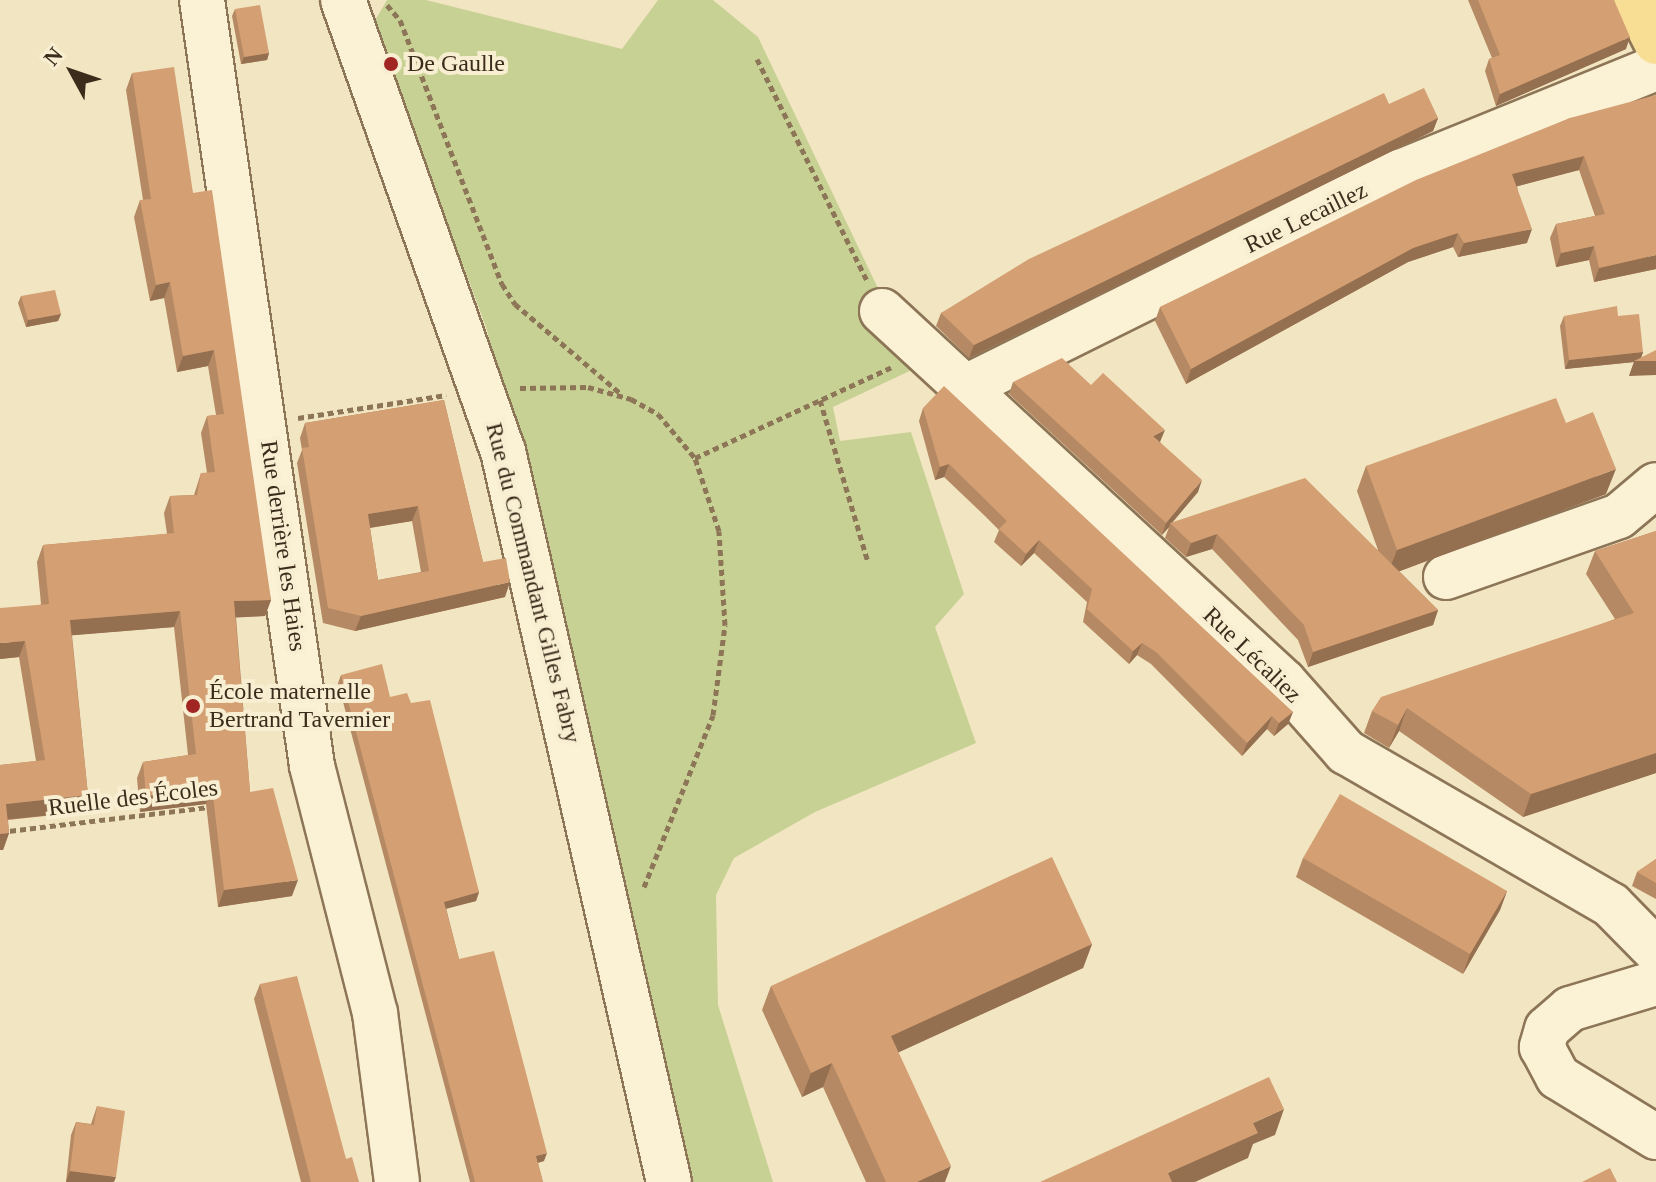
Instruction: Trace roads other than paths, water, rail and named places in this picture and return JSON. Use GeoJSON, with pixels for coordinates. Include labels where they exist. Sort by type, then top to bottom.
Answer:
{"type":"FeatureCollection","features":[{"type":"Feature","properties":{"kind":"main road"},"geometry":{"type":"LineString","coordinates":[[1635,0],[1656,42]]}},
{"type":"Feature","properties":{"kind":"street","name":"Rue derrière les Haies"},"geometry":{"type":"LineString","coordinates":[[202,0],[312,766],[378,1028],[397,1182]]}},
{"type":"Feature","properties":{"kind":"street","name":"Rue du Commandant Gilles Fabry"},"geometry":{"type":"LineString","coordinates":[[343,0],[484,389],[669,1182]]}},
{"type":"Feature","properties":{"kind":"street","name":"Rue Lecaillez"},"geometry":{"type":"LineString","coordinates":[[964,388],[1423,162],[1656,68]]}},
{"type":"Feature","properties":{"kind":"street","name":"Rue Lécaliez"},"geometry":{"type":"LineString","coordinates":[[882,311],[1284,682],[1346,752],[1611,905],[1656,951]]}},
{"type":"Feature","properties":{"kind":"street"},"geometry":{"type":"LineString","coordinates":[[1446,577],[1619,516],[1656,485]]}},
{"type":"Feature","properties":{"kind":"street"},"geometry":{"type":"LineString","coordinates":[[1656,983],[1570,1009],[1553,1021],[1542,1047],[1558,1077],[1656,1137]]}},
{"type":"Feature","properties":{"kind":"place","name":"De Gaulle"},"geometry":{"type":"Point","coordinates":[391,64]}},
{"type":"Feature","properties":{"kind":"place","name":"École maternelle Bertrand Tavernier"},"geometry":{"type":"Point","coordinates":[193,706]}}]}
